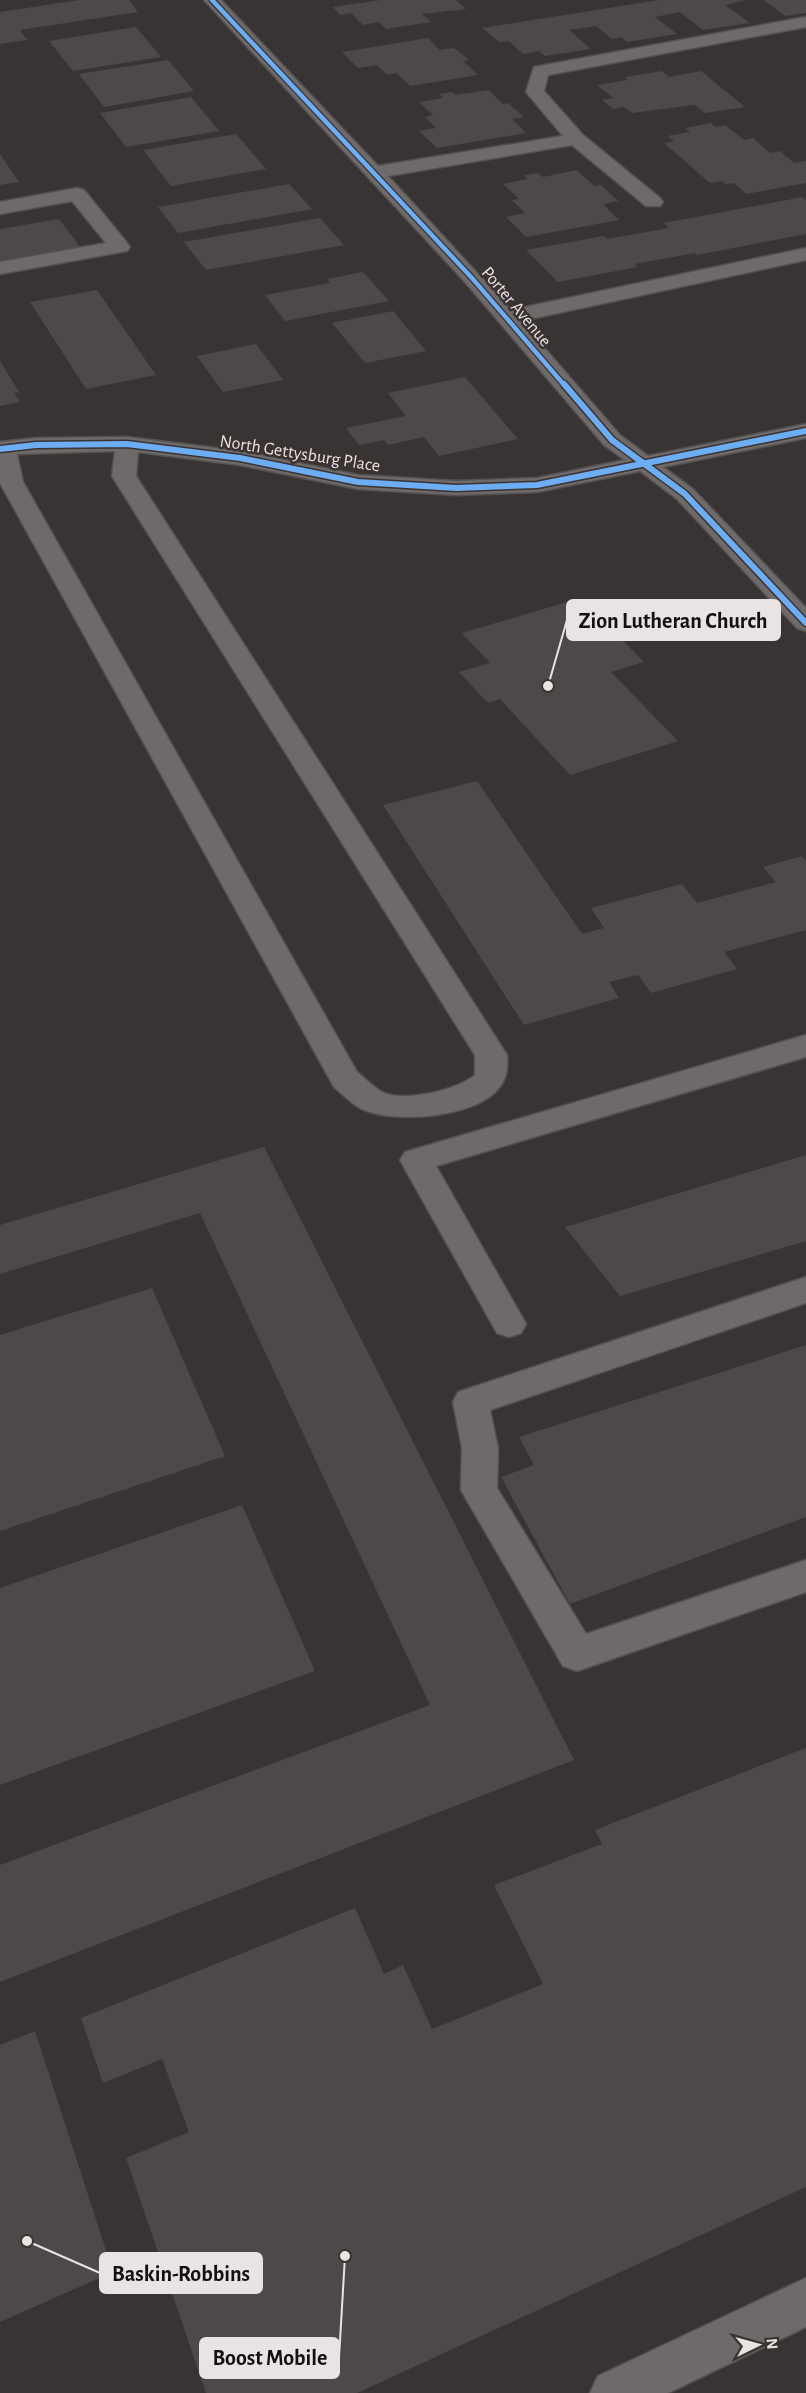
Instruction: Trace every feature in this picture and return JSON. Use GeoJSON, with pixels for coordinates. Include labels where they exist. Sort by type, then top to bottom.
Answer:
{"type":"FeatureCollection","features":[{"type":"Feature","properties":{"kind":"street","name":"Porter Avenue"},"geometry":{"type":"LineString","coordinates":[[212,0],[472,278],[612,440],[685,494],[806,623]]}},
{"type":"Feature","properties":{"kind":"street"},"geometry":{"type":"LineString","coordinates":[[653,202],[576,139],[535,92],[540,71],[806,22]]}},
{"type":"Feature","properties":{"kind":"street"},"geometry":{"type":"LineString","coordinates":[[374,173],[576,139]]}},
{"type":"Feature","properties":{"kind":"street"},"geometry":{"type":"LineString","coordinates":[[0,208],[77,194],[120,247],[0,268]]}},
{"type":"Feature","properties":{"kind":"street"},"geometry":{"type":"LineString","coordinates":[[505,318],[806,254]]}},
{"type":"Feature","properties":{"kind":"street","name":"North Gettysburg Place"},"geometry":{"type":"LineString","coordinates":[[2,449],[75,444],[127,444],[240,458],[358,482],[456,488],[537,485],[646,465],[806,431]]}},
{"type":"Feature","properties":{"kind":"street"},"geometry":{"type":"LineString","coordinates":[[2,449],[11,482],[345,1079],[377,1104],[422,1106],[466,1096],[486,1084],[493,1071],[491,1055],[124,476],[127,444]]}},
{"type":"Feature","properties":{"kind":"street"},"geometry":{"type":"LineString","coordinates":[[509,1324],[416,1161],[806,1046]]}},
{"type":"Feature","properties":{"kind":"street"},"geometry":{"type":"LineString","coordinates":[[806,1290],[471,1402],[480,1448],[479,1490],[577,1654],[806,1576]]}},
{"type":"Feature","properties":{"kind":"street"},"geometry":{"type":"LineString","coordinates":[[615,2393],[806,2302]]}},
{"type":"Feature","properties":{"kind":"building"},"geometry":{"type":"Polygon","coordinates":[[[79,0],[129,0],[138,12],[20,30],[27,40],[0,44],[0,12],[79,0]]]}},
{"type":"Feature","properties":{"kind":"building"},"geometry":{"type":"Polygon","coordinates":[[[381,0],[456,0],[466,9],[422,14],[431,22],[386,29],[379,22],[363,25],[351,13],[340,15],[333,7],[381,0]]]}},
{"type":"Feature","properties":{"kind":"building"},"geometry":{"type":"Polygon","coordinates":[[[659,0],[746,0],[725,5],[750,23],[703,30],[680,12],[655,17],[677,34],[627,42],[621,37],[612,39],[596,26],[569,30],[591,49],[545,56],[539,51],[523,54],[509,41],[499,42],[482,28],[659,0]]]}},
{"type":"Feature","properties":{"kind":"building"},"geometry":{"type":"Polygon","coordinates":[[[764,0],[806,0],[806,13],[785,16],[764,0]]]}},
{"type":"Feature","properties":{"kind":"building"},"geometry":{"type":"Polygon","coordinates":[[[136,27],[161,57],[73,71],[49,41],[136,27]]]}},
{"type":"Feature","properties":{"kind":"building"},"geometry":{"type":"Polygon","coordinates":[[[428,38],[440,50],[454,48],[469,60],[463,61],[478,75],[410,86],[396,73],[387,75],[377,65],[358,68],[342,52],[428,38]]]}},
{"type":"Feature","properties":{"kind":"building"},"geometry":{"type":"Polygon","coordinates":[[[168,60],[194,91],[104,107],[79,74],[168,60]]]}},
{"type":"Feature","properties":{"kind":"building"},"geometry":{"type":"Polygon","coordinates":[[[662,71],[669,77],[701,71],[745,107],[705,113],[695,105],[632,113],[624,107],[613,109],[602,100],[613,98],[597,85],[628,80],[625,77],[662,71]]]}},
{"type":"Feature","properties":{"kind":"building"},"geometry":{"type":"Polygon","coordinates":[[[489,90],[503,104],[508,103],[524,117],[512,119],[526,133],[437,148],[419,131],[436,128],[425,117],[433,115],[419,102],[443,98],[439,94],[452,92],[456,95],[489,90]]]}},
{"type":"Feature","properties":{"kind":"building"},"geometry":{"type":"Polygon","coordinates":[[[191,97],[219,131],[126,147],[100,113],[191,97]]]}},
{"type":"Feature","properties":{"kind":"building"},"geometry":{"type":"Polygon","coordinates":[[[711,123],[715,127],[725,125],[744,140],[753,138],[770,153],[780,151],[794,163],[806,161],[806,183],[746,194],[734,183],[726,184],[722,181],[710,183],[664,143],[674,141],[667,136],[690,132],[685,128],[711,123]]]}},
{"type":"Feature","properties":{"kind":"building"},"geometry":{"type":"Polygon","coordinates":[[[236,134],[266,169],[171,186],[143,150],[236,134]]]}},
{"type":"Feature","properties":{"kind":"building"},"geometry":{"type":"Polygon","coordinates":[[[0,154],[19,182],[0,185],[0,154]]]}},
{"type":"Feature","properties":{"kind":"building"},"geometry":{"type":"Polygon","coordinates":[[[577,170],[594,186],[601,185],[618,201],[603,204],[619,220],[526,237],[506,217],[525,213],[512,200],[519,199],[503,184],[528,179],[524,175],[538,173],[543,177],[577,170]]]}},
{"type":"Feature","properties":{"kind":"building"},"geometry":{"type":"Polygon","coordinates":[[[289,184],[312,209],[178,233],[158,207],[289,184]]]}},
{"type":"Feature","properties":{"kind":"building"},"geometry":{"type":"Polygon","coordinates":[[[803,197],[806,200],[806,234],[697,255],[695,253],[635,264],[638,267],[558,282],[526,250],[604,236],[608,239],[669,228],[664,223],[803,197]]]}},
{"type":"Feature","properties":{"kind":"building"},"geometry":{"type":"Polygon","coordinates":[[[320,218],[344,245],[206,270],[184,242],[320,218]]]}},
{"type":"Feature","properties":{"kind":"building"},"geometry":{"type":"Polygon","coordinates":[[[59,219],[81,248],[0,262],[0,229],[59,219]]]}},
{"type":"Feature","properties":{"kind":"building"},"geometry":{"type":"Polygon","coordinates":[[[363,272],[389,301],[285,321],[265,295],[330,283],[327,279],[363,272]]]}},
{"type":"Feature","properties":{"kind":"building"},"geometry":{"type":"Polygon","coordinates":[[[97,290],[156,375],[86,389],[30,302],[97,290]]]}},
{"type":"Feature","properties":{"kind":"building"},"geometry":{"type":"Polygon","coordinates":[[[393,311],[426,351],[365,363],[332,323],[393,311]]]}},
{"type":"Feature","properties":{"kind":"building"},"geometry":{"type":"Polygon","coordinates":[[[256,344],[283,380],[223,392],[197,356],[256,344]]]}},
{"type":"Feature","properties":{"kind":"building"},"geometry":{"type":"Polygon","coordinates":[[[0,361],[19,392],[14,393],[20,402],[0,406],[0,361]]]}},
{"type":"Feature","properties":{"kind":"building"},"geometry":{"type":"Polygon","coordinates":[[[465,377],[518,439],[439,456],[424,437],[388,445],[384,440],[359,445],[346,428],[406,416],[388,393],[465,377]]]}},
{"type":"Feature","properties":{"kind":"building"},"geometry":{"type":"Polygon","coordinates":[[[567,602],[598,634],[612,630],[644,662],[611,672],[678,741],[570,775],[500,699],[488,703],[459,672],[490,663],[462,633],[567,602]]]}},
{"type":"Feature","properties":{"kind":"building"},"geometry":{"type":"Polygon","coordinates":[[[477,781],[582,934],[604,928],[591,908],[682,884],[697,903],[776,882],[763,867],[802,856],[806,861],[806,930],[724,952],[737,969],[651,993],[638,975],[609,982],[619,998],[524,1025],[383,805],[477,781]]]}},
{"type":"Feature","properties":{"kind":"building"},"geometry":{"type":"Polygon","coordinates":[[[264,1147],[574,1760],[0,1982],[0,1865],[430,1705],[200,1213],[0,1274],[0,1225],[264,1147]]]}},
{"type":"Feature","properties":{"kind":"building"},"geometry":{"type":"Polygon","coordinates":[[[806,1155],[806,1241],[620,1296],[565,1227],[806,1155]]]}},
{"type":"Feature","properties":{"kind":"building"},"geometry":{"type":"Polygon","coordinates":[[[152,1288],[225,1456],[0,1531],[0,1335],[152,1288]]]}},
{"type":"Feature","properties":{"kind":"building"},"geometry":{"type":"Polygon","coordinates":[[[806,1345],[806,1517],[570,1604],[501,1477],[534,1465],[519,1437],[806,1345]]]}},
{"type":"Feature","properties":{"kind":"building"},"geometry":{"type":"Polygon","coordinates":[[[242,1505],[315,1671],[0,1785],[0,1588],[242,1505]]]}},
{"type":"Feature","properties":{"kind":"building"},"geometry":{"type":"Polygon","coordinates":[[[806,1748],[806,2187],[357,2393],[206,2393],[126,2158],[189,2132],[162,2059],[103,2083],[81,2018],[355,1908],[384,1974],[403,1965],[432,2029],[543,1984],[494,1885],[602,1844],[595,1830],[806,1748]]]}},
{"type":"Feature","properties":{"kind":"building"},"geometry":{"type":"Polygon","coordinates":[[[35,2031],[113,2272],[0,2322],[0,2045],[35,2031]]]}},
{"type":"Feature","properties":{"kind":"cycle path"},"geometry":{"type":"LineString","coordinates":[[212,0],[472,278],[612,440],[685,494],[806,623]]}},
{"type":"Feature","properties":{"kind":"cycle path"},"geometry":{"type":"LineString","coordinates":[[0,449],[36,445],[127,444],[240,458],[358,482],[456,488],[537,485],[806,431]]}},
{"type":"Feature","properties":{"kind":"place","name":"Zion Lutheran Church"},"geometry":{"type":"Point","coordinates":[548,686]}},
{"type":"Feature","properties":{"kind":"place","name":"Baskin-Robbins"},"geometry":{"type":"Point","coordinates":[27,2241]}},
{"type":"Feature","properties":{"kind":"place","name":"Boost Mobile"},"geometry":{"type":"Point","coordinates":[345,2256]}}]}
